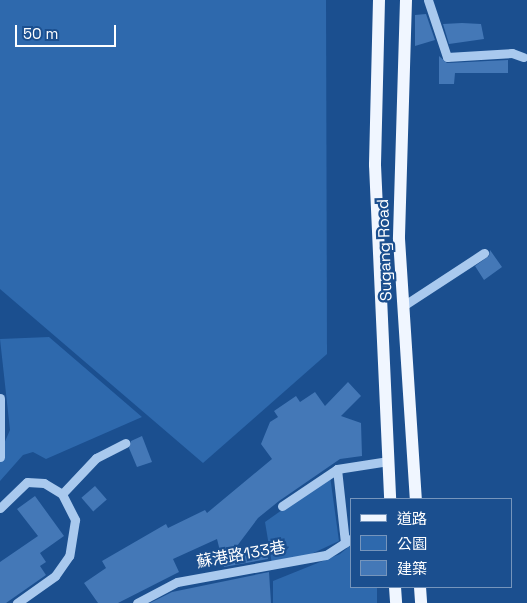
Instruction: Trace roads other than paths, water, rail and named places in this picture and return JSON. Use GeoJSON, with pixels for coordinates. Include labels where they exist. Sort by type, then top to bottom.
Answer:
{"type":"FeatureCollection","features":[{"type":"Feature","properties":{"kind":"main road","name":"Sugang Road"},"geometry":{"type":"LineString","coordinates":[[379,0],[375,165],[390,498]]}},
{"type":"Feature","properties":{"kind":"main road","name":"Sugang Road"},"geometry":{"type":"LineString","coordinates":[[406,0],[400,199],[403,306],[416,498]]}},
{"type":"Feature","properties":{"kind":"main road"},"geometry":{"type":"LineString","coordinates":[[395,588],[396,603]]}},
{"type":"Feature","properties":{"kind":"main road"},"geometry":{"type":"LineString","coordinates":[[420,588],[421,603]]}},
{"type":"Feature","properties":{"kind":"street"},"geometry":{"type":"LineString","coordinates":[[428,0],[447,57],[512,53],[523,57]]}},
{"type":"Feature","properties":{"kind":"street"},"geometry":{"type":"LineString","coordinates":[[403,306],[484,253]]}},
{"type":"Feature","properties":{"kind":"street"},"geometry":{"type":"LineString","coordinates":[[0,398],[0,457]]}},
{"type":"Feature","properties":{"kind":"street"},"geometry":{"type":"LineString","coordinates":[[62,494],[96,458],[125,443]]}},
{"type":"Feature","properties":{"kind":"street"},"geometry":{"type":"LineString","coordinates":[[282,506],[337,470],[388,461]]}},
{"type":"Feature","properties":{"kind":"street"},"geometry":{"type":"LineString","coordinates":[[337,470],[348,541]]}},
{"type":"Feature","properties":{"kind":"street"},"geometry":{"type":"LineString","coordinates":[[0,508],[27,482],[44,483],[62,494],[75,520],[69,556],[55,576],[17,603]]}},
{"type":"Feature","properties":{"kind":"street","name":"蘇港路133巷"},"geometry":{"type":"LineString","coordinates":[[137,603],[177,582],[326,555],[348,541]]}}]}
